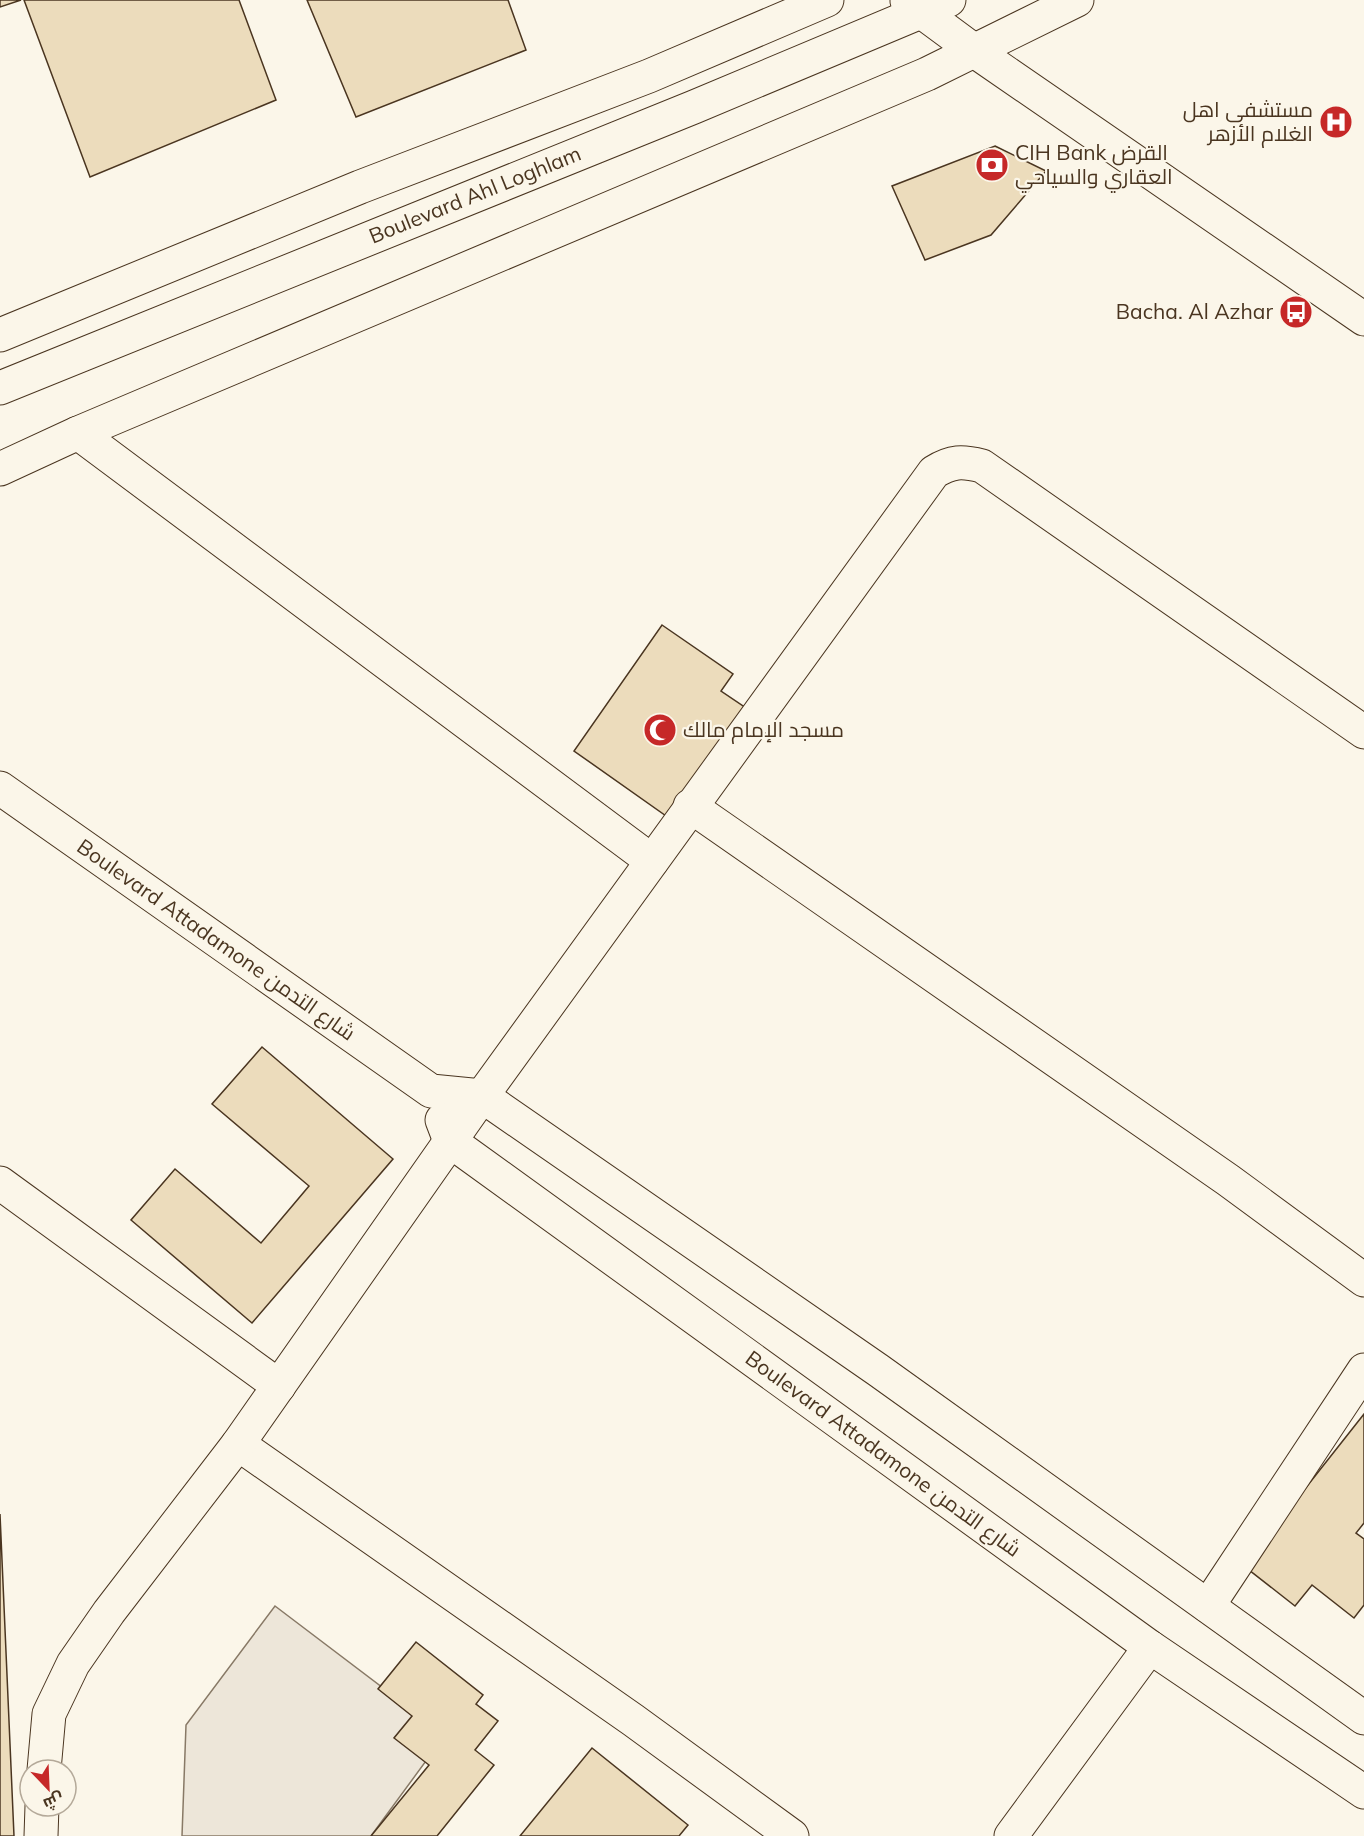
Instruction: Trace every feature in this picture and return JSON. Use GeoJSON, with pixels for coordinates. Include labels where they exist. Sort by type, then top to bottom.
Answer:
{"type":"FeatureCollection","features":[{"type":"Feature","properties":{"kind":"street"},"geometry":{"type":"LineString","coordinates":[[0,334],[360,187],[649,76],[827,0]]}},
{"type":"Feature","properties":{"kind":"street"},"geometry":{"type":"LineString","coordinates":[[0,470],[78,433],[976,52],[1077,0]]}},
{"type":"Feature","properties":{"kind":"street"},"geometry":{"type":"LineString","coordinates":[[926,4],[976,52],[1364,319]]}},
{"type":"Feature","properties":{"kind":"street","name":"Boulevard Ahl Loghlam"},"geometry":{"type":"LineString","coordinates":[[0,388],[926,4]]}},
{"type":"Feature","properties":{"kind":"street"},"geometry":{"type":"LineString","coordinates":[[78,433],[652,861]]}},
{"type":"Feature","properties":{"kind":"street"},"geometry":{"type":"LineString","coordinates":[[45,1758],[49,1714],[73,1664],[109,1612],[238,1444],[482,1096],[934,472],[948,463],[962,461],[982,466],[1364,732]]}},
{"type":"Feature","properties":{"kind":"street","name":"Boulevard Attadamone شارع التدمن"},"geometry":{"type":"LineString","coordinates":[[0,789],[431,1091],[482,1096],[878,1370],[1364,1718]]}},
{"type":"Feature","properties":{"kind":"street"},"geometry":{"type":"LineString","coordinates":[[690,806],[1228,1180],[1364,1280]]}},
{"type":"Feature","properties":{"kind":"street"},"geometry":{"type":"LineString","coordinates":[[431,1091],[450,1141]]}},
{"type":"Feature","properties":{"kind":"street","name":"Boulevard Attadamone شارع التدمن"},"geometry":{"type":"LineString","coordinates":[[450,1141],[1150,1647],[1364,1792]]}},
{"type":"Feature","properties":{"kind":"street"},"geometry":{"type":"LineString","coordinates":[[0,1183],[279,1386]]}},
{"type":"Feature","properties":{"kind":"street"},"geometry":{"type":"LineString","coordinates":[[1208,1606],[1364,1370]]}},
{"type":"Feature","properties":{"kind":"street"},"geometry":{"type":"LineString","coordinates":[[238,1444],[633,1720],[792,1836]]}},
{"type":"Feature","properties":{"kind":"street"},"geometry":{"type":"LineString","coordinates":[[1011,1836],[1150,1647]]}},
{"type":"Feature","properties":{"kind":"street"},"geometry":{"type":"LineString","coordinates":[[41,1836],[42,1818]]}},
{"type":"Feature","properties":{"kind":"shaded area"},"geometry":{"type":"Polygon","coordinates":[[[275,1606],[445,1735],[371,1836],[182,1836],[186,1725],[275,1606]]]}},
{"type":"Feature","properties":{"kind":"building"},"geometry":{"type":"Polygon","coordinates":[[[0,0],[21,0],[0,7],[0,0]]]}},
{"type":"Feature","properties":{"kind":"building"},"geometry":{"type":"Polygon","coordinates":[[[24,0],[239,0],[276,100],[90,177],[24,0]]]}},
{"type":"Feature","properties":{"kind":"building"},"geometry":{"type":"Polygon","coordinates":[[[307,0],[508,0],[526,50],[356,117],[307,0]]]}},
{"type":"Feature","properties":{"kind":"building"},"geometry":{"type":"Polygon","coordinates":[[[995,146],[1046,171],[991,235],[925,260],[892,186],[995,146]]]}},
{"type":"Feature","properties":{"kind":"building","name":"مسجد الإمام مالك"},"geometry":{"type":"Polygon","coordinates":[[[662,625],[733,674],[721,691],[746,708],[669,818],[574,751],[662,625]]]}},
{"type":"Feature","properties":{"kind":"building"},"geometry":{"type":"Polygon","coordinates":[[[262,1047],[393,1159],[252,1323],[131,1220],[175,1169],[261,1243],[309,1186],[212,1104],[262,1047]]]}},
{"type":"Feature","properties":{"kind":"building"},"geometry":{"type":"Polygon","coordinates":[[[1364,1414],[1364,1523],[1356,1533],[1364,1539],[1364,1605],[1354,1618],[1312,1585],[1295,1606],[1244,1566],[1364,1414]]]}},
{"type":"Feature","properties":{"kind":"building"},"geometry":{"type":"Polygon","coordinates":[[[0,1514],[14,1836],[0,1836],[0,1514]]]}},
{"type":"Feature","properties":{"kind":"building"},"geometry":{"type":"Polygon","coordinates":[[[416,1642],[483,1695],[476,1704],[498,1721],[475,1750],[494,1765],[437,1836],[371,1836],[429,1765],[394,1738],[412,1716],[378,1689],[416,1642]]]}},
{"type":"Feature","properties":{"kind":"building"},"geometry":{"type":"Polygon","coordinates":[[[592,1748],[688,1825],[679,1836],[520,1836],[592,1748]]]}},
{"type":"Feature","properties":{"kind":"place","name":"مستشفى اهل الغلام الأزهر"},"geometry":{"type":"Point","coordinates":[1336,122]}},
{"type":"Feature","properties":{"kind":"place","name":"CIH Bank القرض العقاري والسياحي"},"geometry":{"type":"Point","coordinates":[992,165]}},
{"type":"Feature","properties":{"kind":"place","name":"Bacha. Al Azhar"},"geometry":{"type":"Point","coordinates":[1296,312]}},
{"type":"Feature","properties":{"kind":"place","name":"مسجد الإمام مالك"},"geometry":{"type":"Point","coordinates":[660,730]}}]}
